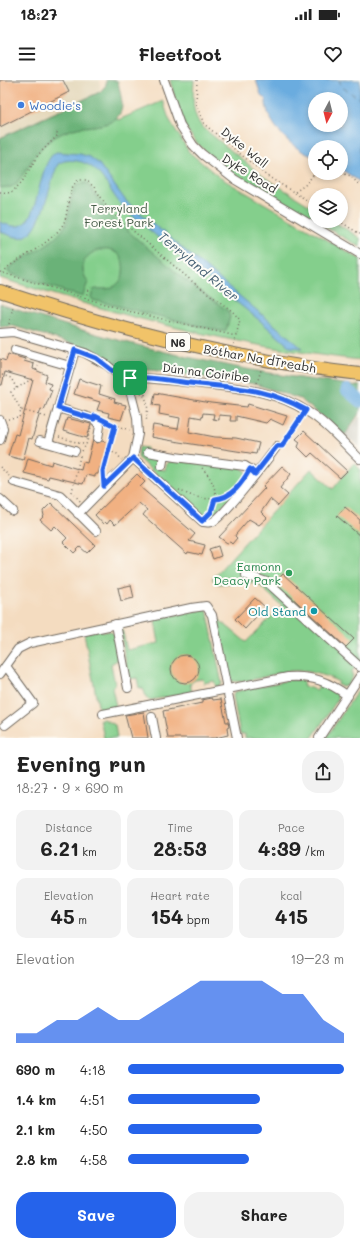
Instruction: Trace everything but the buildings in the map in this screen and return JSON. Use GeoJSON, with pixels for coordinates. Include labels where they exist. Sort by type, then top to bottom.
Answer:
{"type":"FeatureCollection","features":[{"type":"Feature","properties":{"kind":"highway","name":"Bóthar Na dTreabh"},"geometry":{"type":"LineString","coordinates":[[0,291],[71,314],[157,338],[264,360],[360,374]]}},
{"type":"Feature","properties":{"kind":"street","name":"Dyke Road"},"geometry":{"type":"LineString","coordinates":[[164,80],[180,125],[189,140],[202,154],[234,179],[360,254]]}},
{"type":"Feature","properties":{"kind":"street"},"geometry":{"type":"LineString","coordinates":[[4,332],[75,350],[96,358],[122,378],[133,397],[138,430],[133,458],[85,505],[78,514]]}},
{"type":"Feature","properties":{"kind":"street"},"geometry":{"type":"LineString","coordinates":[[15,350],[70,366]]}},
{"type":"Feature","properties":{"kind":"street"},"geometry":{"type":"LineString","coordinates":[[75,350],[55,419],[44,442],[75,451]]}},
{"type":"Feature","properties":{"kind":"street","name":"Dún na Coiribe"},"geometry":{"type":"LineString","coordinates":[[122,378],[149,377],[256,390],[282,398],[306,410],[330,428],[360,459]]}},
{"type":"Feature","properties":{"kind":"street"},"geometry":{"type":"LineString","coordinates":[[58,408],[94,419],[100,426],[98,438]]}},
{"type":"Feature","properties":{"kind":"street"},"geometry":{"type":"LineString","coordinates":[[0,420],[3,428],[0,440]]}},
{"type":"Feature","properties":{"kind":"street"},"geometry":{"type":"LineString","coordinates":[[133,458],[202,521],[208,523],[213,522],[255,474],[273,448]]}},
{"type":"Feature","properties":{"kind":"street"},"geometry":{"type":"LineString","coordinates":[[148,452],[245,466],[255,474]]}},
{"type":"Feature","properties":{"kind":"street"},"geometry":{"type":"LineString","coordinates":[[162,466],[164,455]]}},
{"type":"Feature","properties":{"kind":"street"},"geometry":{"type":"LineString","coordinates":[[14,482],[60,494],[78,514],[96,530]]}},
{"type":"Feature","properties":{"kind":"street"},"geometry":{"type":"LineString","coordinates":[[0,499],[13,511]]}},
{"type":"Feature","properties":{"kind":"street"},"geometry":{"type":"LineString","coordinates":[[246,575],[267,582],[360,666]]}},
{"type":"Feature","properties":{"kind":"street"},"geometry":{"type":"LineString","coordinates":[[0,674],[18,649],[30,643],[206,606],[212,615],[237,738]]}},
{"type":"Feature","properties":{"kind":"street"},"geometry":{"type":"LineString","coordinates":[[116,624],[128,688]]}},
{"type":"Feature","properties":{"kind":"street"},"geometry":{"type":"LineString","coordinates":[[5,724],[33,703],[6,666]]}},
{"type":"Feature","properties":{"kind":"street"},"geometry":{"type":"LineString","coordinates":[[103,714],[151,712],[228,689],[297,676],[328,682],[348,696]]}},
{"type":"Feature","properties":{"kind":"street"},"geometry":{"type":"LineString","coordinates":[[319,738],[360,676]]}},
{"type":"Feature","properties":{"kind":"street"},"geometry":{"type":"LineString","coordinates":[[151,712],[156,738]]}},
{"type":"Feature","properties":{"kind":"path","name":"Dyke Wall"},"geometry":{"type":"LineString","coordinates":[[197,80],[196,104],[204,124],[250,164],[308,200]]}},
{"type":"Feature","properties":{"kind":"path"},"geometry":{"type":"LineString","coordinates":[[0,192],[11,193],[22,182],[38,155],[58,135],[56,130]]}},
{"type":"Feature","properties":{"kind":"path"},"geometry":{"type":"LineString","coordinates":[[348,175],[360,186]]}},
{"type":"Feature","properties":{"kind":"path"},"geometry":{"type":"LineString","coordinates":[[3,273],[8,267],[48,240],[58,231],[65,220],[73,186],[79,180],[86,180],[94,187],[111,212],[193,282],[232,311],[240,320],[234,345],[228,344]]}},
{"type":"Feature","properties":{"kind":"path"},"geometry":{"type":"LineString","coordinates":[[295,192],[309,180]]}},
{"type":"Feature","properties":{"kind":"path"},"geometry":{"type":"LineString","coordinates":[[348,227],[360,234]]}},
{"type":"Feature","properties":{"kind":"path"},"geometry":{"type":"LineString","coordinates":[[0,272],[131,312],[236,336]]}},
{"type":"Feature","properties":{"kind":"path"},"geometry":{"type":"LineString","coordinates":[[85,299],[90,287]]}},
{"type":"Feature","properties":{"kind":"path"},"geometry":{"type":"LineString","coordinates":[[4,332],[13,306]]}},
{"type":"Feature","properties":{"kind":"path"},"geometry":{"type":"LineString","coordinates":[[36,370],[38,366]]}},
{"type":"Feature","properties":{"kind":"path"},"geometry":{"type":"LineString","coordinates":[[256,390],[257,379],[261,370]]}},
{"type":"Feature","properties":{"kind":"path"},"geometry":{"type":"LineString","coordinates":[[2,374],[12,378],[18,389]]}},
{"type":"Feature","properties":{"kind":"path"},"geometry":{"type":"LineString","coordinates":[[0,420],[19,418],[21,410],[12,392],[33,378]]}},
{"type":"Feature","properties":{"kind":"path"},"geometry":{"type":"LineString","coordinates":[[21,410],[55,419]]}},
{"type":"Feature","properties":{"kind":"path"},"geometry":{"type":"LineString","coordinates":[[273,448],[282,446],[306,410]]}},
{"type":"Feature","properties":{"kind":"path"},"geometry":{"type":"LineString","coordinates":[[94,419],[95,416],[115,426],[130,430],[138,430]]}},
{"type":"Feature","properties":{"kind":"path"},"geometry":{"type":"LineString","coordinates":[[104,486],[103,471],[115,426]]}},
{"type":"Feature","properties":{"kind":"path"},"geometry":{"type":"LineString","coordinates":[[85,505],[72,492],[76,466],[86,445],[88,436]]}},
{"type":"Feature","properties":{"kind":"path"},"geometry":{"type":"LineString","coordinates":[[59,438],[86,445]]}},
{"type":"Feature","properties":{"kind":"path"},"geometry":{"type":"LineString","coordinates":[[109,451],[117,454],[126,464]]}},
{"type":"Feature","properties":{"kind":"path"},"geometry":{"type":"LineString","coordinates":[[196,460],[214,483],[215,499],[211,512],[202,521]]}},
{"type":"Feature","properties":{"kind":"path"},"geometry":{"type":"LineString","coordinates":[[0,467],[14,482]]}},
{"type":"Feature","properties":{"kind":"path"},"geometry":{"type":"LineString","coordinates":[[176,488],[204,499],[215,499],[230,494]]}},
{"type":"Feature","properties":{"kind":"shaded area"},"geometry":{"type":"Polygon","coordinates":[[[0,80],[100,80],[100,92],[0,138],[0,80]]]}},
{"type":"Feature","properties":{"kind":"shaded area"},"geometry":{"type":"Polygon","coordinates":[[[360,415],[360,447],[345,436],[360,415]]]}},
{"type":"Feature","properties":{"kind":"green space"},"geometry":{"type":"Polygon","coordinates":[[[106,80],[118,81],[122,105],[117,118],[105,124],[77,128],[64,132],[55,137],[46,143],[41,149],[16,184],[11,187],[0,188],[0,138],[100,92],[106,85],[106,80]]]}},
{"type":"Feature","properties":{"kind":"green space"},"geometry":{"type":"Polygon","coordinates":[[[170,80],[194,80],[194,110],[202,127],[264,177],[308,205],[308,217],[248,183],[215,160],[190,134],[183,122],[170,80]]]}},
{"type":"Feature","properties":{"kind":"green space","name":"Terryland Forest Park"},"geometry":{"type":"Polygon","coordinates":[[[100,92],[118,120],[163,101],[169,119],[189,152],[219,177],[360,259],[360,360],[267,347],[178,328],[89,305],[0,278],[0,138],[100,92]]]}},
{"type":"Feature","properties":{"kind":"green space"},"geometry":{"type":"Polygon","coordinates":[[[87,183],[109,215],[184,279],[228,311],[230,317],[226,330],[220,331],[93,300],[91,297],[93,290],[108,289],[113,287],[119,283],[122,276],[122,260],[116,253],[108,250],[99,250],[90,254],[84,261],[83,270],[88,282],[83,295],[80,296],[9,273],[8,269],[13,265],[43,247],[57,236],[66,224],[75,188],[78,184],[87,183]]]}},
{"type":"Feature","properties":{"kind":"green space"},"geometry":{"type":"Polygon","coordinates":[[[327,228],[344,228],[360,238],[360,247],[327,228]]]}},
{"type":"Feature","properties":{"kind":"green space"},"geometry":{"type":"Polygon","coordinates":[[[0,304],[88,332],[178,355],[268,373],[360,386],[360,412],[345,435],[300,399],[255,384],[151,370],[124,371],[90,349],[13,326],[0,327],[0,304]]]}},
{"type":"Feature","properties":{"kind":"green space"},"geometry":{"type":"Polygon","coordinates":[[[139,447],[147,448],[147,454],[157,457],[159,460],[159,469],[165,470],[167,463],[173,460],[242,468],[249,474],[249,478],[213,517],[207,518],[142,462],[138,457],[139,447]]]}},
{"type":"Feature","properties":{"kind":"green space","name":"Eamonn Deacy Park"},"geometry":{"type":"Polygon","coordinates":[[[354,463],[360,469],[360,662],[351,672],[353,676],[348,685],[337,685],[339,682],[327,677],[315,673],[297,671],[242,681],[230,680],[217,618],[246,642],[282,606],[257,583],[241,582],[218,584],[212,579],[311,469],[333,489],[354,463]]]}},
{"type":"Feature","properties":{"kind":"green space"},"geometry":{"type":"Polygon","coordinates":[[[207,609],[222,684],[216,687],[214,681],[204,683],[203,679],[195,680],[190,684],[192,692],[151,700],[147,699],[143,688],[139,688],[137,678],[129,679],[120,630],[122,628],[127,650],[159,643],[155,621],[158,618],[207,609]]]}},
{"type":"Feature","properties":{"kind":"green space"},"geometry":{"type":"Polygon","coordinates":[[[102,629],[103,632],[110,631],[114,634],[119,659],[111,664],[115,684],[112,688],[116,706],[99,711],[84,633],[102,629]]]}},
{"type":"Feature","properties":{"kind":"green space"},"geometry":{"type":"Polygon","coordinates":[[[289,680],[304,680],[303,686],[317,690],[319,683],[337,693],[338,699],[312,738],[245,738],[245,734],[240,734],[233,696],[234,692],[289,680]]]}},
{"type":"Feature","properties":{"kind":"green space"},"geometry":{"type":"Polygon","coordinates":[[[360,687],[360,738],[326,738],[360,687]]]}},
{"type":"Feature","properties":{"kind":"green space"},"geometry":{"type":"Polygon","coordinates":[[[100,719],[104,719],[115,725],[117,738],[104,738],[100,719]]]}},
{"type":"Feature","properties":{"kind":"water"},"geometry":{"type":"Polygon","coordinates":[[[256,80],[360,80],[360,182],[348,174],[348,140],[308,140],[307,154],[298,149],[282,135],[270,118],[266,100],[261,95],[256,80]]]}},
{"type":"Feature","properties":{"kind":"water"},"geometry":{"type":"Polygon","coordinates":[[[56,152],[80,154],[90,157],[99,164],[126,201],[302,348],[290,347],[127,211],[115,197],[100,174],[86,164],[69,160],[58,164],[41,215],[31,233],[24,237],[15,237],[0,232],[0,222],[11,226],[18,226],[25,222],[31,215],[45,168],[56,152]]]}},
{"type":"Feature","properties":{"kind":"waterway","name":"Terryland River"},"geometry":{"type":"LineString","coordinates":[[347,390],[360,401]]}},
{"type":"Feature","properties":{"kind":"ferry route"},"geometry":{"type":"LineString","coordinates":[[339,80],[342,87],[360,99]]}},
{"type":"Feature","properties":{"kind":"place","name":"Woodie's"},"geometry":{"type":"Point","coordinates":[21,105]}},
{"type":"Feature","properties":{"kind":"place","name":"Eamonn Deacy Park"},"geometry":{"type":"Point","coordinates":[289,573]}},
{"type":"Feature","properties":{"kind":"place","name":"Old Stand"},"geometry":{"type":"Point","coordinates":[314,611]}},
{"type":"Feature","properties":{"kind":"route"},"geometry":{"type":"LineString","coordinates":[[75,350],[96,358],[122,378],[130,378],[138,376],[149,377],[256,390],[282,398],[306,410],[290,431],[282,446],[277,446],[268,460],[255,474],[250,469],[240,484],[227,497],[215,499],[211,512],[202,521],[133,458],[104,486],[103,471],[115,426],[95,416],[94,419],[58,408],[75,350]]}}]}
